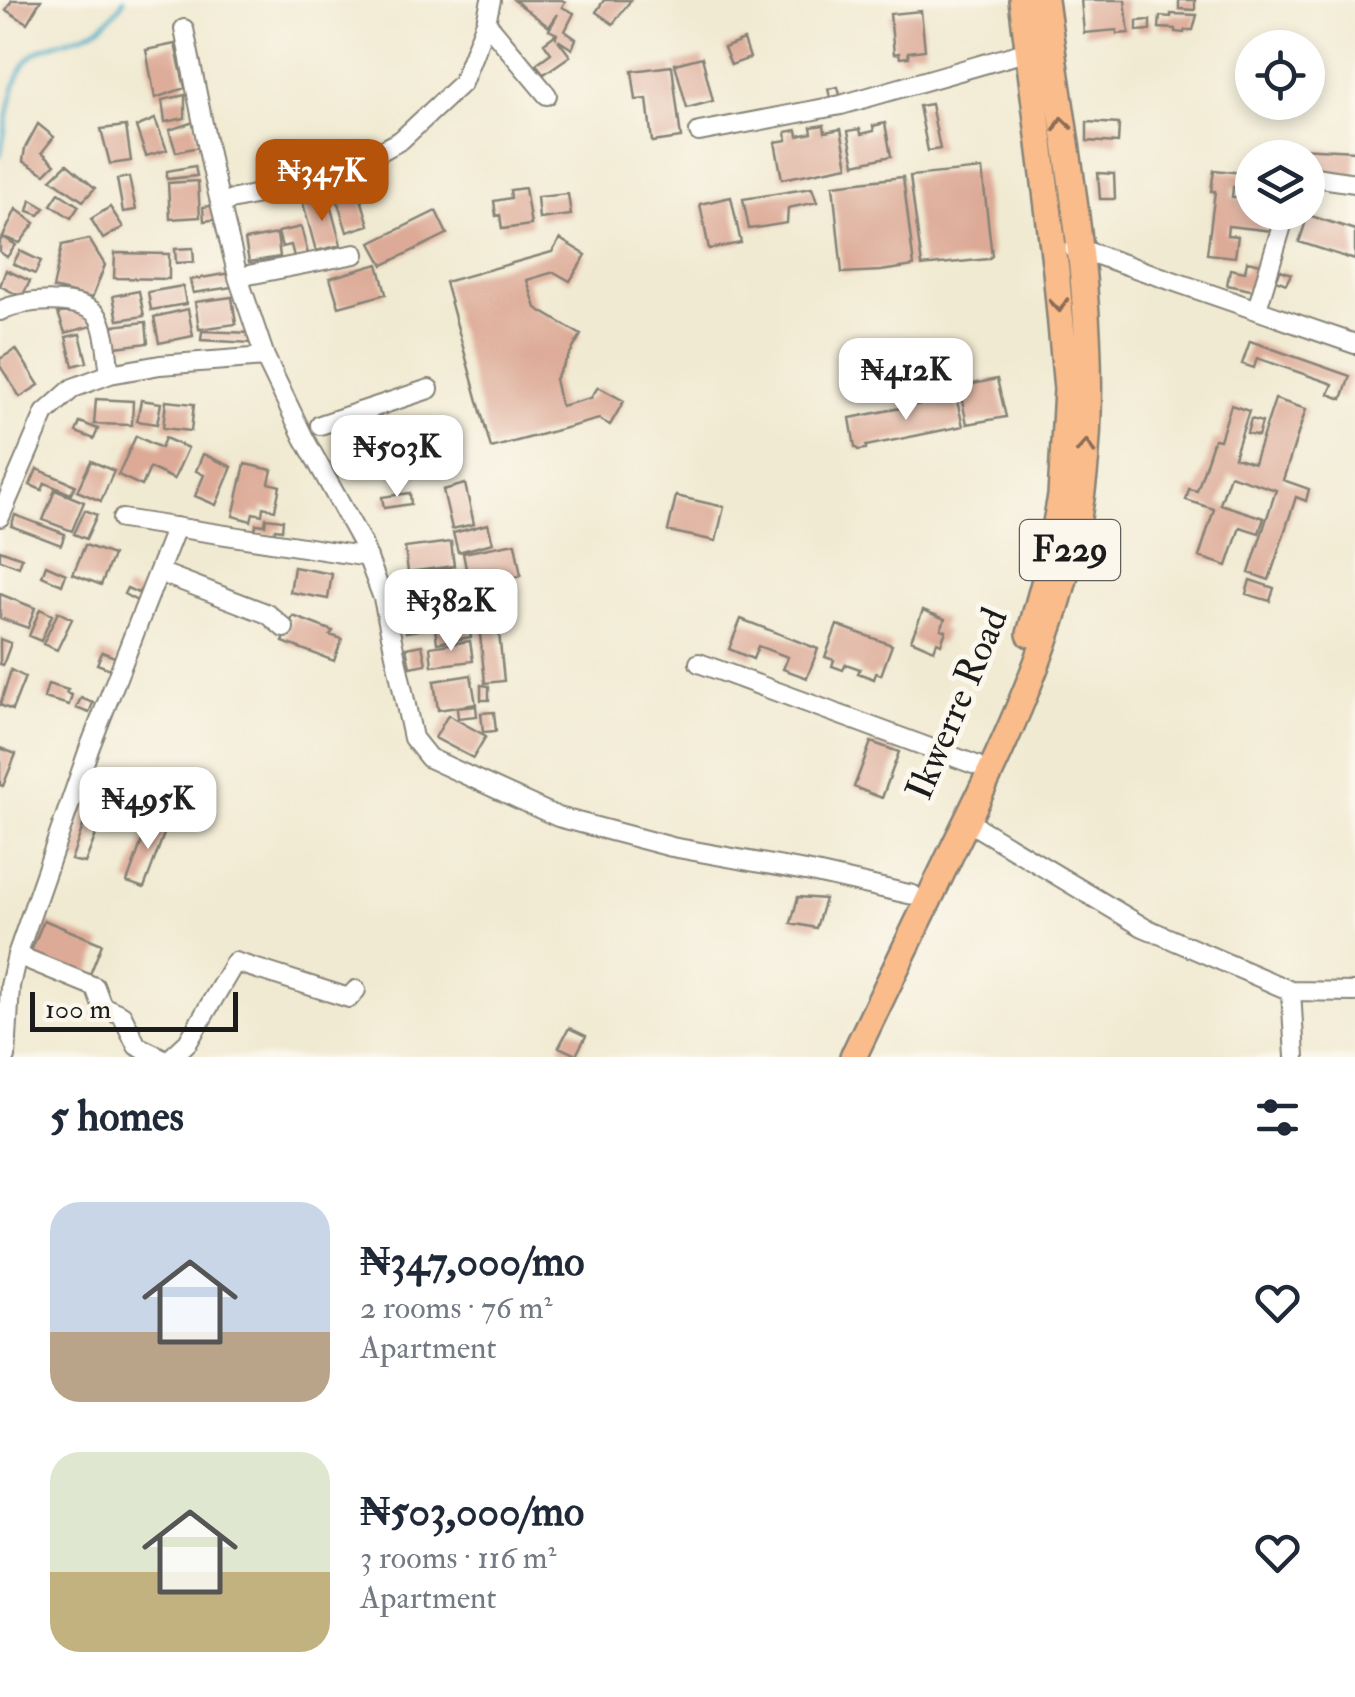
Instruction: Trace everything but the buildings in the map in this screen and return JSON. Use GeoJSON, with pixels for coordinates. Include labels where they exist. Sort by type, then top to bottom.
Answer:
{"type":"FeatureCollection","features":[{"type":"Feature","properties":{"kind":"main road","name":"Ikwerre Road"},"geometry":{"type":"LineString","coordinates":[[834,1057],[1004,708],[1035,619],[1061,496],[1067,389],[1022,0]]}},
{"type":"Feature","properties":{"kind":"main road","name":"F229"},"geometry":{"type":"LineString","coordinates":[[853,1057],[993,770],[1029,687],[1061,592],[1076,525],[1088,412],[1087,328],[1080,249],[1045,0]]}},
{"type":"Feature","properties":{"kind":"street"},"geometry":{"type":"LineString","coordinates":[[220,202],[292,188],[342,172],[401,140],[462,83],[491,0]]}},
{"type":"Feature","properties":{"kind":"street"},"geometry":{"type":"LineString","coordinates":[[486,22],[548,95]]}},
{"type":"Feature","properties":{"kind":"street"},"geometry":{"type":"LineString","coordinates":[[184,29],[238,277],[265,357],[368,558],[383,598],[412,738],[429,758],[558,817],[672,847],[913,895]]}},
{"type":"Feature","properties":{"kind":"street"},"geometry":{"type":"LineString","coordinates":[[699,132],[841,105],[1029,51]]}},
{"type":"Feature","properties":{"kind":"street"},"geometry":{"type":"LineString","coordinates":[[1325,179],[1355,183]]}},
{"type":"Feature","properties":{"kind":"street"},"geometry":{"type":"LineString","coordinates":[[1257,309],[1281,230]]}},
{"type":"Feature","properties":{"kind":"street"},"geometry":{"type":"LineString","coordinates":[[1053,250],[1080,249],[1355,344]]}},
{"type":"Feature","properties":{"kind":"street"},"geometry":{"type":"LineString","coordinates":[[238,277],[355,254]]}},
{"type":"Feature","properties":{"kind":"street"},"geometry":{"type":"LineString","coordinates":[[2,307],[46,300],[87,306],[97,314],[103,329],[110,374]]}},
{"type":"Feature","properties":{"kind":"street"},"geometry":{"type":"LineString","coordinates":[[0,517],[45,414],[73,388],[110,374],[160,365],[265,357]]}},
{"type":"Feature","properties":{"kind":"street"},"geometry":{"type":"LineString","coordinates":[[320,426],[429,388]]}},
{"type":"Feature","properties":{"kind":"street"},"geometry":{"type":"LineString","coordinates":[[364,411],[370,435]]}},
{"type":"Feature","properties":{"kind":"street"},"geometry":{"type":"LineString","coordinates":[[122,519],[368,558]]}},
{"type":"Feature","properties":{"kind":"street"},"geometry":{"type":"LineString","coordinates":[[6,1057],[10,986],[17,955],[89,749],[176,527]]}},
{"type":"Feature","properties":{"kind":"street"},"geometry":{"type":"LineString","coordinates":[[159,572],[268,614],[284,628]]}},
{"type":"Feature","properties":{"kind":"street"},"geometry":{"type":"LineString","coordinates":[[699,663],[976,766]]}},
{"type":"Feature","properties":{"kind":"street"},"geometry":{"type":"LineString","coordinates":[[967,821],[1144,927],[1291,991],[1355,992]]}},
{"type":"Feature","properties":{"kind":"street"},"geometry":{"type":"LineString","coordinates":[[17,955],[95,987],[102,1006],[122,1015],[136,1046],[160,1057]]}},
{"type":"Feature","properties":{"kind":"street"},"geometry":{"type":"LineString","coordinates":[[172,1057],[188,1042],[234,962],[349,998],[356,990]]}},
{"type":"Feature","properties":{"kind":"street"},"geometry":{"type":"LineString","coordinates":[[1291,991],[1294,1057]]}},
{"type":"Feature","properties":{"kind":"waterway"},"geometry":{"type":"LineString","coordinates":[[0,156],[23,66],[38,51],[98,28],[124,0]]}}]}
